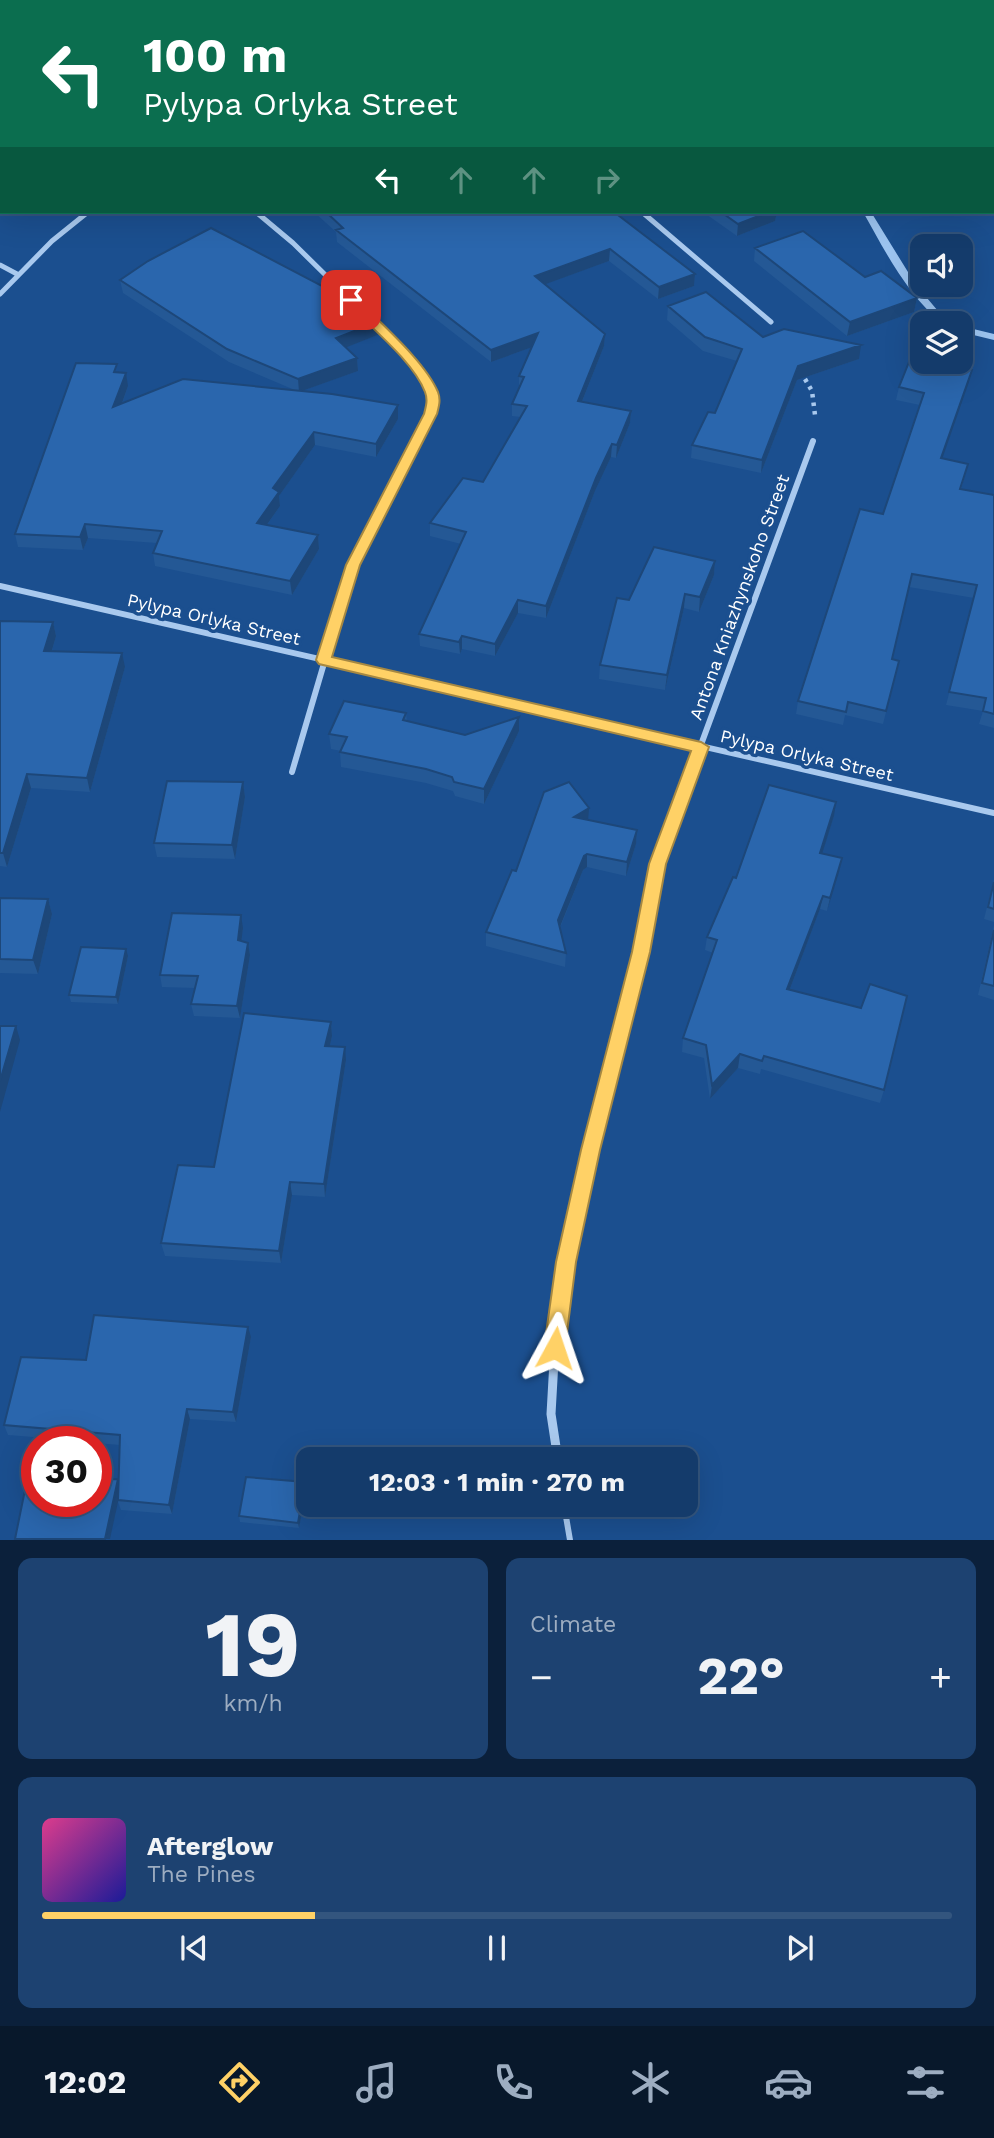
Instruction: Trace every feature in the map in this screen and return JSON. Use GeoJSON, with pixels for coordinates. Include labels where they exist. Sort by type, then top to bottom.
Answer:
{"type":"FeatureCollection","features":[{"type":"Feature","properties":{"kind":"street"},"geometry":{"type":"LineString","coordinates":[[0,293],[67,227],[85,214]]}},
{"type":"Feature","properties":{"kind":"street"},"geometry":{"type":"LineString","coordinates":[[258,214],[293,243],[389,338],[408,358],[433,396],[431,414],[353,565],[292,772]]}},
{"type":"Feature","properties":{"kind":"street"},"geometry":{"type":"LineString","coordinates":[[644,214],[771,322]]}},
{"type":"Feature","properties":{"kind":"street"},"geometry":{"type":"LineString","coordinates":[[0,265],[17,274]]}},
{"type":"Feature","properties":{"kind":"street","name":"Antona Kniazhynskoho Street"},"geometry":{"type":"LineString","coordinates":[[556,1447],[551,1414],[556,1326],[566,1262],[641,952],[657,864],[813,441]]}},
{"type":"Feature","properties":{"kind":"street","name":"Pylypa Orlyka Street"},"geometry":{"type":"LineString","coordinates":[[0,586],[994,813]]}},
{"type":"Feature","properties":{"kind":"lane"},"geometry":{"type":"LineString","coordinates":[[566,1517],[569,1539]]}},
{"type":"Feature","properties":{"kind":"path"},"geometry":{"type":"LineString","coordinates":[[799,371],[811,391],[816,410],[813,441]]}},
{"type":"Feature","properties":{"kind":"building"},"geometry":{"type":"Polygon","coordinates":[[[328,214],[617,214],[695,274],[659,287],[610,249],[535,276],[605,334],[578,401],[631,411],[617,445],[612,444],[596,478],[546,606],[518,600],[495,644],[462,636],[459,642],[419,634],[466,532],[430,523],[463,478],[483,482],[527,406],[512,404],[524,377],[519,376],[538,333],[491,350],[336,230],[343,228],[328,214]]]}},
{"type":"Feature","properties":{"kind":"building"},"geometry":{"type":"Polygon","coordinates":[[[724,214],[764,214],[738,224],[724,214]]]}},
{"type":"Feature","properties":{"kind":"building"},"geometry":{"type":"Polygon","coordinates":[[[211,228],[370,311],[380,321],[336,338],[357,358],[298,379],[227,349],[120,280],[148,261],[211,228]]]}},
{"type":"Feature","properties":{"kind":"building"},"geometry":{"type":"Polygon","coordinates":[[[803,231],[865,277],[881,271],[910,293],[910,297],[917,298],[850,322],[755,248],[803,231]]]}},
{"type":"Feature","properties":{"kind":"building"},"geometry":{"type":"Polygon","coordinates":[[[706,292],[763,337],[784,329],[861,345],[798,366],[762,460],[692,445],[708,412],[715,413],[742,349],[705,337],[668,306],[706,292]]]}},
{"type":"Feature","properties":{"kind":"building"},"geometry":{"type":"Polygon","coordinates":[[[910,360],[910,374],[971,374],[941,458],[968,464],[960,489],[994,495],[994,714],[983,711],[986,698],[949,692],[977,585],[912,574],[892,659],[899,661],[886,711],[848,702],[846,712],[798,701],[860,509],[883,514],[924,393],[899,387],[910,360]]]}},
{"type":"Feature","properties":{"kind":"building"},"geometry":{"type":"Polygon","coordinates":[[[76,363],[117,364],[114,372],[126,373],[113,407],[183,379],[332,394],[398,405],[376,444],[314,432],[273,488],[279,492],[257,523],[318,535],[290,581],[153,553],[162,531],[85,524],[80,537],[15,534],[76,363]]]}},
{"type":"Feature","properties":{"kind":"building"},"geometry":{"type":"Polygon","coordinates":[[[654,547],[715,561],[700,597],[685,594],[667,675],[600,665],[617,598],[629,600],[654,547]]]}},
{"type":"Feature","properties":{"kind":"building"},"geometry":{"type":"Polygon","coordinates":[[[0,621],[53,622],[44,651],[122,653],[87,778],[27,774],[3,853],[0,853],[0,621]]]}},
{"type":"Feature","properties":{"kind":"building"},"geometry":{"type":"Polygon","coordinates":[[[344,701],[406,713],[403,720],[465,735],[519,717],[484,789],[454,782],[452,777],[426,769],[340,752],[347,737],[329,734],[344,701]]]}},
{"type":"Feature","properties":{"kind":"building"},"geometry":{"type":"Polygon","coordinates":[[[167,781],[243,782],[232,845],[154,843],[167,781]]]}},
{"type":"Feature","properties":{"kind":"building"},"geometry":{"type":"Polygon","coordinates":[[[569,782],[589,808],[574,817],[637,830],[627,862],[587,854],[584,856],[558,920],[566,953],[486,932],[512,870],[516,871],[544,792],[569,782]]]}},
{"type":"Feature","properties":{"kind":"building"},"geometry":{"type":"Polygon","coordinates":[[[769,785],[836,802],[820,853],[842,858],[830,898],[823,896],[787,989],[861,1008],[870,984],[907,996],[884,1090],[764,1056],[762,1061],[740,1054],[712,1085],[706,1045],[683,1038],[717,940],[707,937],[733,877],[736,878],[769,785]]]}},
{"type":"Feature","properties":{"kind":"building"},"geometry":{"type":"Polygon","coordinates":[[[994,882],[994,909],[988,907],[994,882]]]}},
{"type":"Feature","properties":{"kind":"building"},"geometry":{"type":"Polygon","coordinates":[[[0,898],[48,899],[33,960],[0,959],[0,898]]]}},
{"type":"Feature","properties":{"kind":"building"},"geometry":{"type":"Polygon","coordinates":[[[172,913],[241,915],[238,940],[248,943],[237,1006],[191,1004],[198,976],[160,975],[172,913]]]}},
{"type":"Feature","properties":{"kind":"building"},"geometry":{"type":"Polygon","coordinates":[[[994,930],[994,986],[982,983],[994,930]]]}},
{"type":"Feature","properties":{"kind":"building"},"geometry":{"type":"Polygon","coordinates":[[[81,947],[126,949],[116,997],[69,995],[81,947]]]}},
{"type":"Feature","properties":{"kind":"building"},"geometry":{"type":"Polygon","coordinates":[[[244,1013],[331,1022],[325,1046],[345,1047],[324,1184],[290,1182],[279,1251],[161,1243],[178,1165],[214,1167],[244,1013]]]}},
{"type":"Feature","properties":{"kind":"building"},"geometry":{"type":"Polygon","coordinates":[[[0,1026],[16,1026],[0,1081],[0,1026]]]}},
{"type":"Feature","properties":{"kind":"building"},"geometry":{"type":"Polygon","coordinates":[[[94,1315],[248,1327],[233,1412],[187,1409],[169,1505],[118,1500],[120,1435],[112,1434],[112,1426],[4,1425],[21,1357],[86,1360],[94,1315]]]}},
{"type":"Feature","properties":{"kind":"building"},"geometry":{"type":"Polygon","coordinates":[[[246,1477],[296,1481],[298,1523],[239,1516],[246,1477]]]}},
{"type":"Feature","properties":{"kind":"building"},"geometry":{"type":"Polygon","coordinates":[[[112,1479],[118,1479],[112,1507],[112,1479]]]}},
{"type":"Feature","properties":{"kind":"building"},"geometry":{"type":"Polygon","coordinates":[[[21,1510],[21,1517],[110,1517],[105,1539],[15,1539],[21,1510]]]}},
{"type":"Feature","properties":{"kind":"waterway"},"geometry":{"type":"LineString","coordinates":[[868,214],[912,287],[933,311]]}},
{"type":"Feature","properties":{"kind":"waterway"},"geometry":{"type":"LineString","coordinates":[[973,332],[994,337]]}},
{"type":"Feature","properties":{"kind":"route"},"geometry":{"type":"LineString","coordinates":[[351,300],[408,358],[431,391],[434,402],[431,414],[353,565],[324,660],[701,747],[657,864],[641,952],[566,1262],[555,1348]]}}]}
